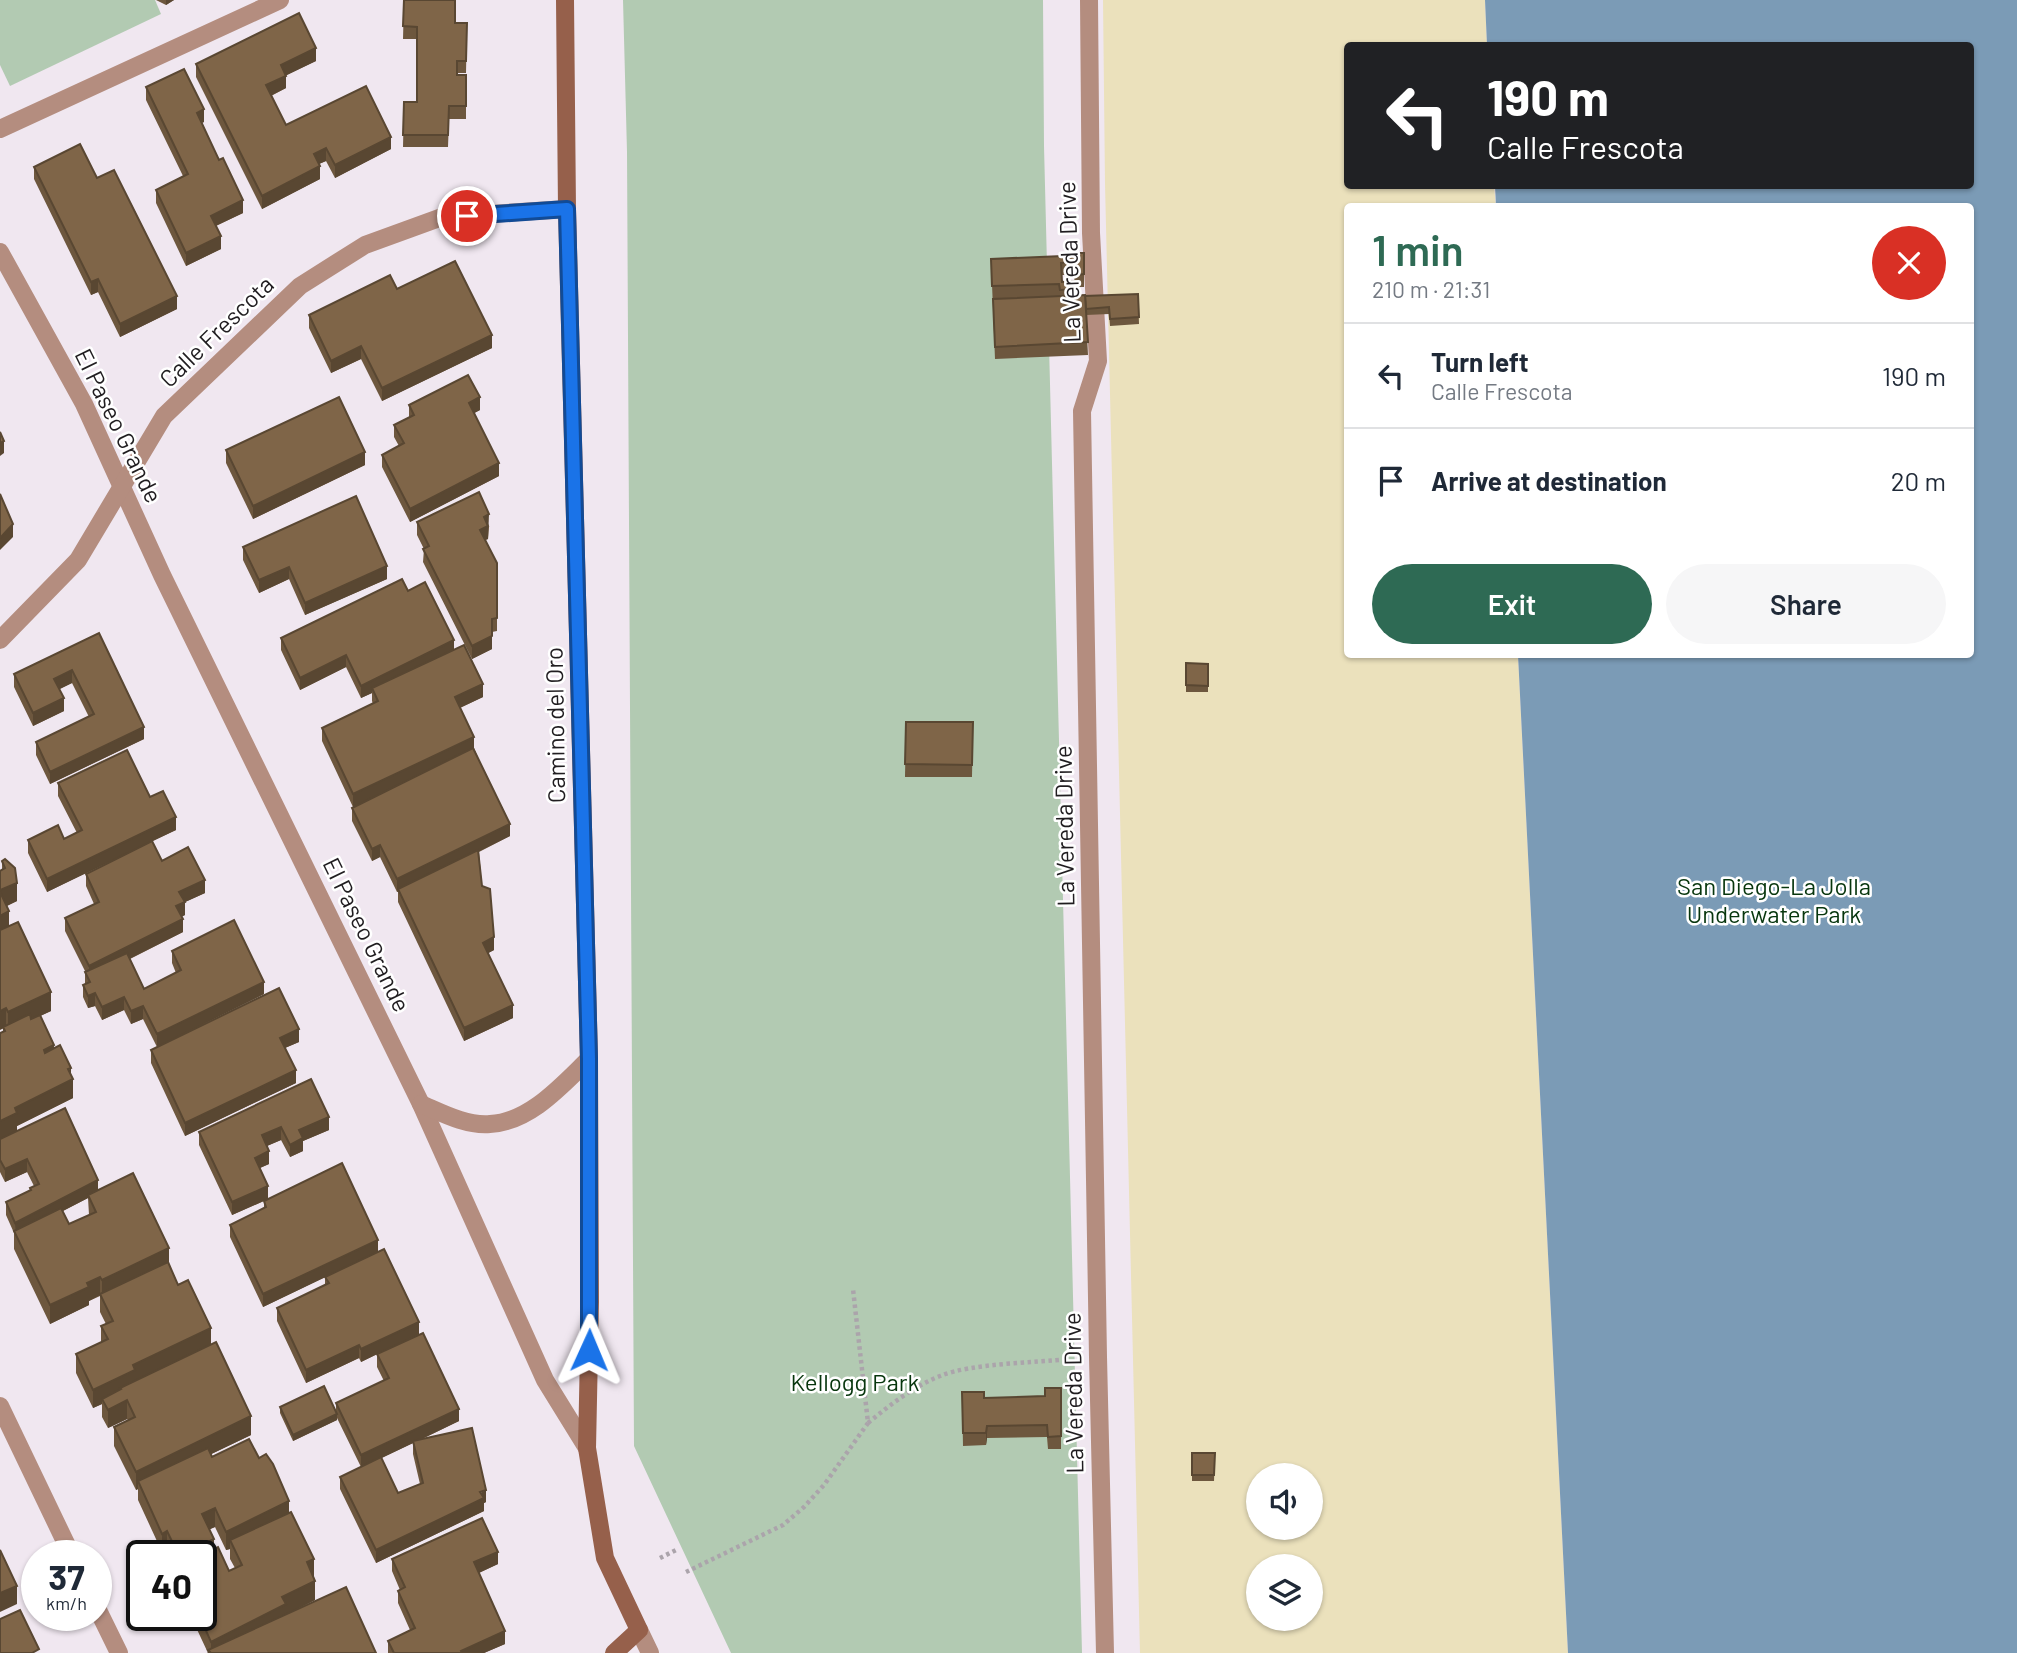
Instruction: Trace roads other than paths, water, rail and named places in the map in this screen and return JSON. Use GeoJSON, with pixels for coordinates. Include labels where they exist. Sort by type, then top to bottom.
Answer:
{"type":"FeatureCollection","features":[{"type":"Feature","properties":{"kind":"street"},"geometry":{"type":"LineString","coordinates":[[0,128],[280,0]]}},
{"type":"Feature","properties":{"kind":"street","name":"Camino del Oro"},"geometry":{"type":"LineString","coordinates":[[565,0],[567,209],[589,1059],[587,1448]]}},
{"type":"Feature","properties":{"kind":"street","name":"La Vereda Drive"},"geometry":{"type":"LineString","coordinates":[[1089,0],[1091,233],[1098,361],[1082,411],[1105,1653]]}},
{"type":"Feature","properties":{"kind":"street","name":"Calle Frescota"},"geometry":{"type":"LineString","coordinates":[[0,640],[78,560],[164,416],[300,286],[365,245],[442,218],[567,209]]}},
{"type":"Feature","properties":{"kind":"street","name":"El Paseo Grande"},"geometry":{"type":"LineString","coordinates":[[0,252],[84,404],[162,575],[421,1104],[545,1380],[587,1448],[606,1558],[650,1653]]}},
{"type":"Feature","properties":{"kind":"street"},"geometry":{"type":"LineString","coordinates":[[421,1104],[464,1121],[488,1125],[509,1121],[536,1107],[589,1059]]}},
{"type":"Feature","properties":{"kind":"street"},"geometry":{"type":"LineString","coordinates":[[0,1406],[64,1540]]}},
{"type":"Feature","properties":{"kind":"street"},"geometry":{"type":"LineString","coordinates":[[614,1653],[639,1630]]}},
{"type":"Feature","properties":{"kind":"street"},"geometry":{"type":"LineString","coordinates":[[108,1631],[119,1653]]}},
{"type":"Feature","properties":{"kind":"water","name":"San Diego-La Jolla Underwater Park"},"geometry":{"type":"Polygon","coordinates":[[[1485,0],[2017,0],[2017,1653],[1568,1653],[1518,658],[1974,658],[1974,203],[1496,203],[1495,189],[1974,189],[1974,42],[1487,42],[1485,0]]]}},
{"type":"Feature","properties":{"kind":"park label","name":"Kellogg Park"},"geometry":{"type":"Point","coordinates":[855,1383]}}]}
